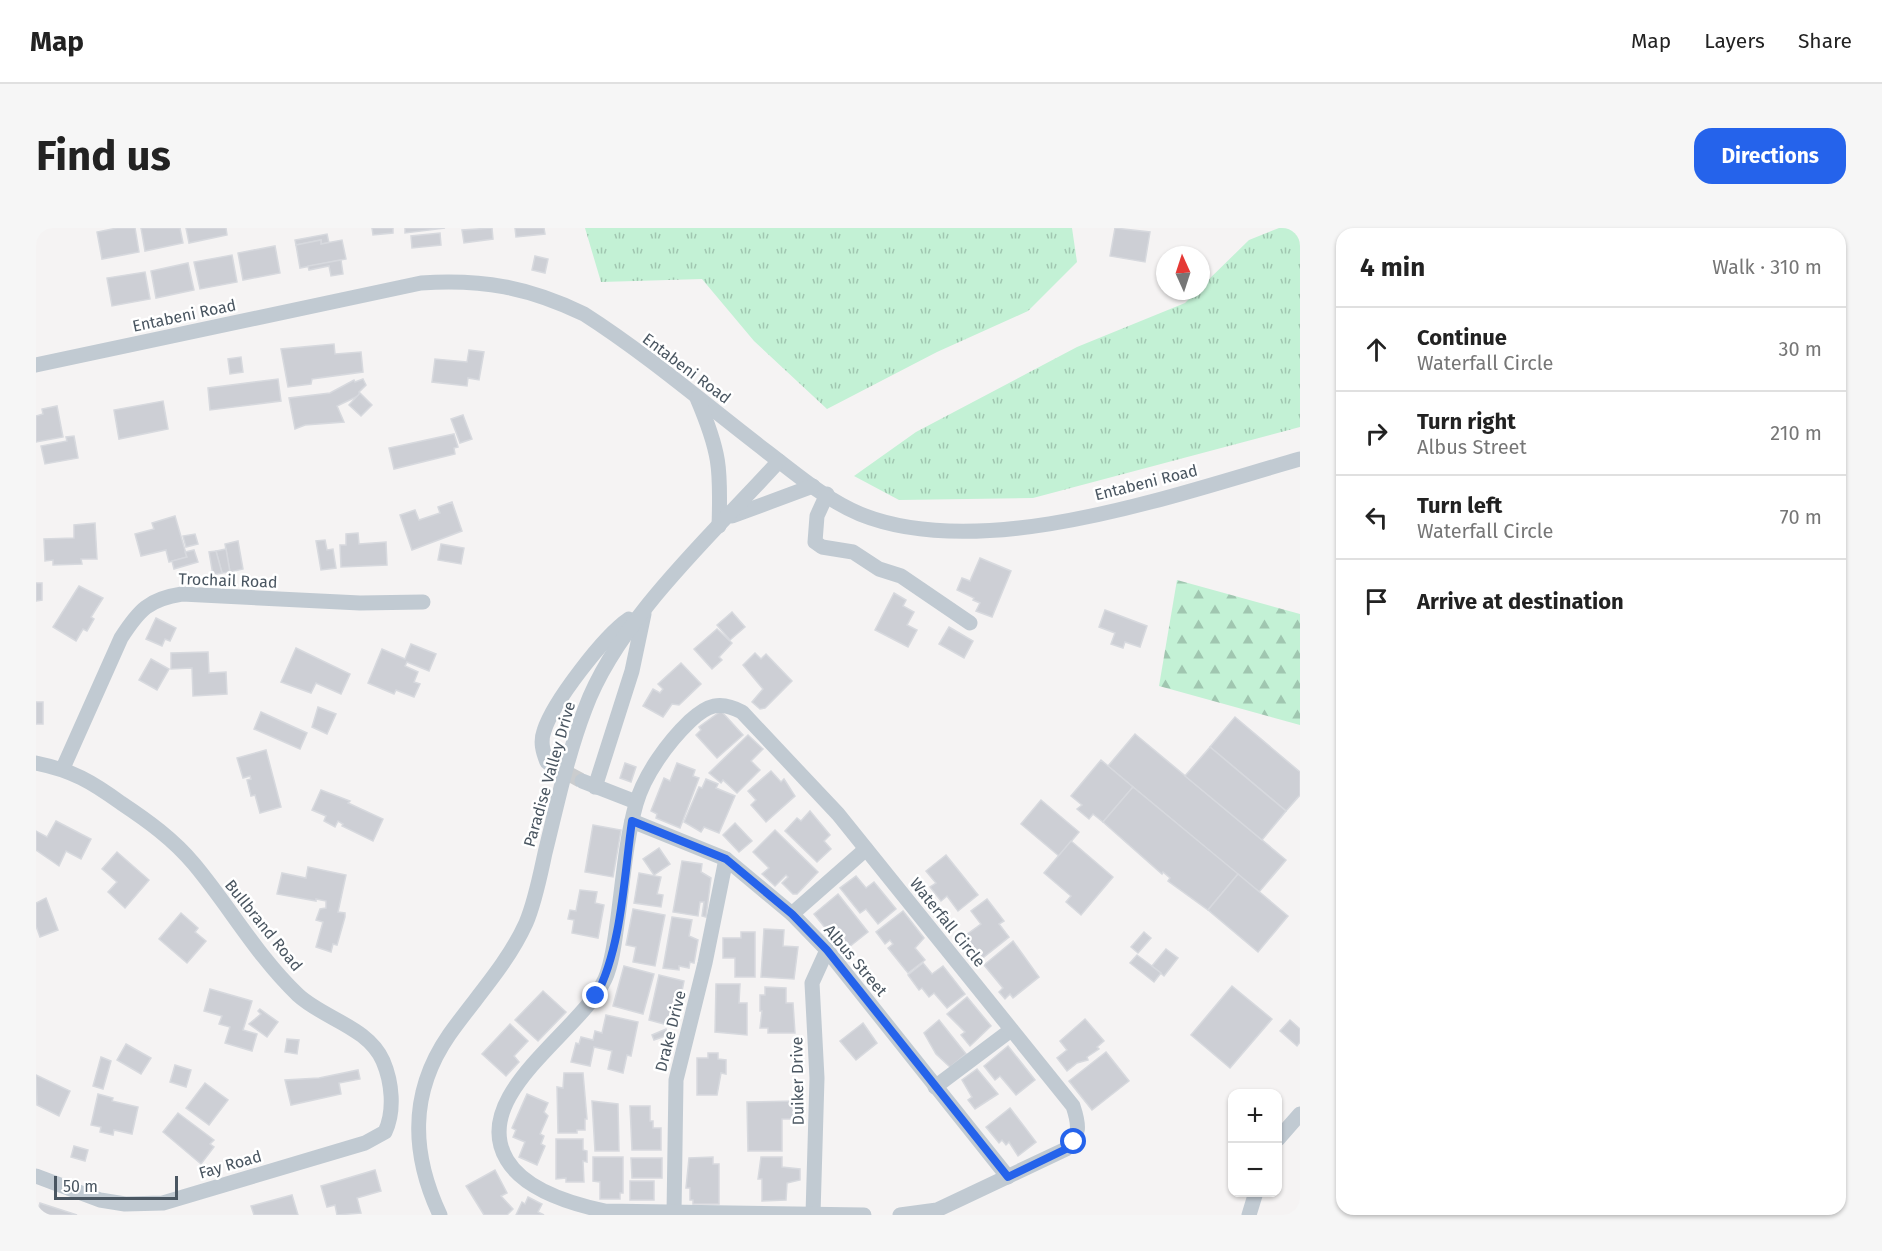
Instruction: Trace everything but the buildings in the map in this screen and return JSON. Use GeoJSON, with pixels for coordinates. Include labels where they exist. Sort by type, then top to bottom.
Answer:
{"type":"FeatureCollection","features":[{"type":"Feature","properties":{"kind":"street","name":"Entabeni Road"},"geometry":{"type":"LineString","coordinates":[[36,365],[421,283],[462,280],[523,290],[550,298],[576,310],[606,328],[813,486],[860,513],[913,529],[970,531],[1027,525],[1113,511],[1300,459]]}},
{"type":"Feature","properties":{"kind":"street"},"geometry":{"type":"LineString","coordinates":[[696,397],[713,436],[720,460],[723,522],[813,486]]}},
{"type":"Feature","properties":{"kind":"street","name":"Paradise Valley Drive"},"geometry":{"type":"LineString","coordinates":[[440,1215],[428,1189],[418,1132],[420,1098],[431,1067],[448,1036],[509,956],[527,921],[564,776],[585,708],[617,647],[645,608],[779,460]]}},
{"type":"Feature","properties":{"kind":"street"},"geometry":{"type":"LineString","coordinates":[[827,494],[817,516],[815,542],[822,547],[853,552],[879,569],[901,576],[970,623]]}},
{"type":"Feature","properties":{"kind":"street","name":"Trochail Road"},"geometry":{"type":"LineString","coordinates":[[63,768],[122,638],[134,618],[148,604],[164,597],[182,594],[360,603],[423,602]]}},
{"type":"Feature","properties":{"kind":"street"},"geometry":{"type":"LineString","coordinates":[[547,762],[542,750],[543,732],[556,706],[591,658],[622,624],[645,608]]}},
{"type":"Feature","properties":{"kind":"street"},"geometry":{"type":"LineString","coordinates":[[636,802],[588,784],[632,671],[645,608]]}},
{"type":"Feature","properties":{"kind":"street","name":"Waterfall Circle"},"geometry":{"type":"LineString","coordinates":[[864,1215],[605,1211],[582,1207],[527,1182],[513,1170],[503,1154],[499,1135],[500,1120],[513,1089],[582,1014],[606,978],[614,945],[636,802],[655,765],[682,728],[702,710],[716,704],[728,704],[742,712],[838,814],[1073,1106],[1078,1131],[1074,1142],[1066,1149],[937,1210],[900,1215]]}},
{"type":"Feature","properties":{"kind":"street","name":"Bullbrand Road"},"geometry":{"type":"LineString","coordinates":[[36,764],[63,768],[90,781],[167,835],[194,864],[260,955],[297,994],[313,1009],[357,1032],[373,1046],[383,1061],[392,1109],[385,1132],[365,1143]]}},
{"type":"Feature","properties":{"kind":"street","name":"Albus Street"},"geometry":{"type":"LineString","coordinates":[[632,821],[726,859],[792,914],[827,950],[1008,1177]]}},
{"type":"Feature","properties":{"kind":"street"},"geometry":{"type":"LineString","coordinates":[[792,914],[866,849]]}},
{"type":"Feature","properties":{"kind":"street","name":"Drake Drive"},"geometry":{"type":"LineString","coordinates":[[674,1213],[676,1080],[705,963],[726,859]]}},
{"type":"Feature","properties":{"kind":"street","name":"Duiker Drive"},"geometry":{"type":"LineString","coordinates":[[813,1214],[817,1078],[812,983],[827,950]]}},
{"type":"Feature","properties":{"kind":"street"},"geometry":{"type":"LineString","coordinates":[[935,1086],[1011,1030]]}},
{"type":"Feature","properties":{"kind":"street"},"geometry":{"type":"LineString","coordinates":[[1282,1134],[1300,1114]]}},
{"type":"Feature","properties":{"kind":"street","name":"Fay Road"},"geometry":{"type":"LineString","coordinates":[[36,1176],[100,1200],[125,1204],[163,1203],[365,1143]]}},
{"type":"Feature","properties":{"kind":"street"},"geometry":{"type":"LineString","coordinates":[[1249,1215],[1254,1197]]}},
{"type":"Feature","properties":{"kind":"green space"},"geometry":{"type":"Polygon","coordinates":[[[585,228],[1072,228],[1077,262],[1028,311],[937,352],[827,409],[754,341],[702,279],[601,282],[585,228]]]}},
{"type":"Feature","properties":{"kind":"green space"},"geometry":{"type":"Polygon","coordinates":[[[1279,228],[1300,228],[1300,427],[1033,498],[899,500],[854,476],[916,432],[1077,347],[1188,300],[1210,300],[1210,278],[1249,240],[1279,228]]]}},
{"type":"Feature","properties":{"kind":"green space"},"geometry":{"type":"Polygon","coordinates":[[[1177,580],[1300,614],[1300,725],[1159,686],[1177,580]]]}},
{"type":"Feature","properties":{"kind":"tunnel"},"geometry":{"type":"LineString","coordinates":[[547,762],[582,781]]}},
{"type":"Feature","properties":{"kind":"route"},"geometry":{"type":"LineString","coordinates":[[596,996],[606,978],[614,945],[632,821],[726,859],[792,914],[827,950],[1008,1177],[1066,1149],[1074,1142]]}}]}
